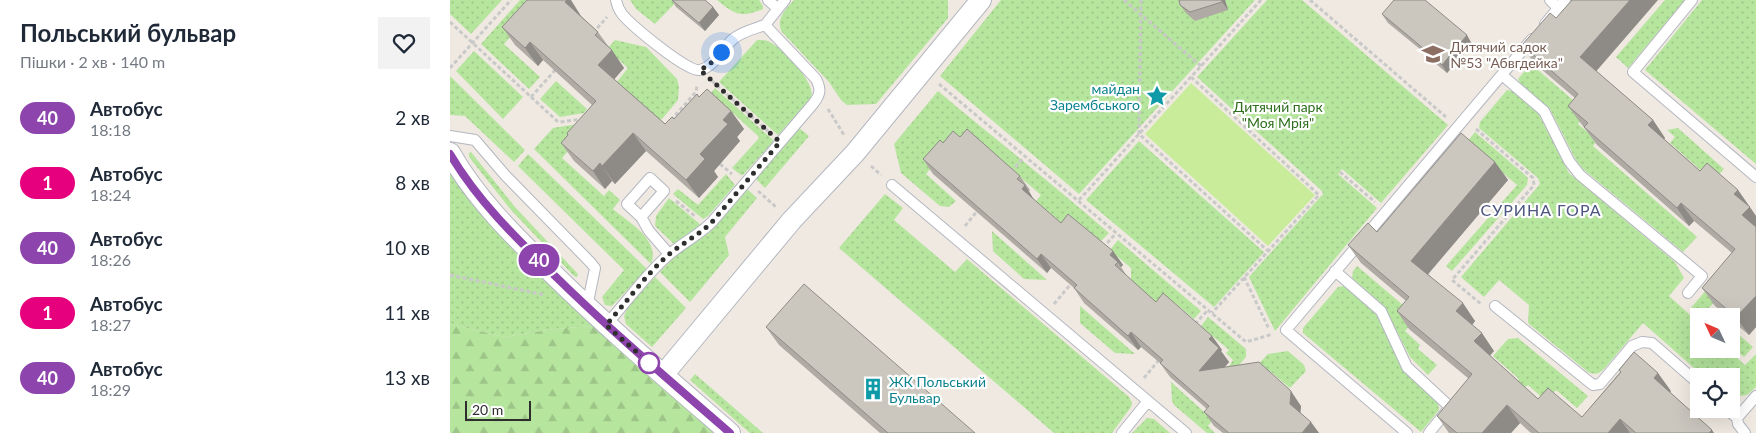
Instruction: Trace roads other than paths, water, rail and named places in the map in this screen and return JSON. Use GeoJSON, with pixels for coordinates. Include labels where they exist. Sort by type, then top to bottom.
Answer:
{"type":"FeatureCollection","features":[{"type":"Feature","properties":{"kind":"street"},"geometry":{"type":"LineString","coordinates":[[663,375],[792,220],[855,153],[981,0]]}},
{"type":"Feature","properties":{"kind":"street"},"geometry":{"type":"LineString","coordinates":[[450,153],[488,207],[516,238],[606,325],[730,433]]}},
{"type":"Feature","properties":{"kind":"lane"},"geometry":{"type":"LineString","coordinates":[[616,0],[623,15],[676,61],[693,70],[700,70],[709,65],[742,32],[765,25],[785,0]]}},
{"type":"Feature","properties":{"kind":"lane"},"geometry":{"type":"LineString","coordinates":[[768,0],[778,8]]}},
{"type":"Feature","properties":{"kind":"lane"},"geometry":{"type":"LineString","coordinates":[[1402,432],[1286,330],[1562,4],[1550,0]]}},
{"type":"Feature","properties":{"kind":"lane"},"geometry":{"type":"LineString","coordinates":[[1692,0],[1633,72],[1756,176]]}},
{"type":"Feature","properties":{"kind":"lane"},"geometry":{"type":"LineString","coordinates":[[606,325],[669,254],[708,226],[820,96],[820,88],[816,79],[765,25]]}},
{"type":"Feature","properties":{"kind":"lane"},"geometry":{"type":"LineString","coordinates":[[1502,75],[1544,112],[1569,162],[1580,175],[1702,276],[1688,293]]}},
{"type":"Feature","properties":{"kind":"lane"},"geometry":{"type":"LineString","coordinates":[[450,136],[475,140],[505,175],[591,263],[595,268],[587,307]]}},
{"type":"Feature","properties":{"kind":"lane"},"geometry":{"type":"LineString","coordinates":[[641,217],[664,191],[650,178],[627,204],[641,217],[669,254]]}},
{"type":"Feature","properties":{"kind":"lane"},"geometry":{"type":"LineString","coordinates":[[892,185],[1186,433]]}},
{"type":"Feature","properties":{"kind":"lane"},"geometry":{"type":"LineString","coordinates":[[1336,271],[1381,311],[1407,367],[1450,407],[1429,433]]}},
{"type":"Feature","properties":{"kind":"lane"},"geometry":{"type":"LineString","coordinates":[[1496,306],[1593,384],[1600,384],[1632,346],[1642,342],[1652,343],[1690,376]]}},
{"type":"Feature","properties":{"kind":"lane"},"geometry":{"type":"LineString","coordinates":[[1740,415],[1756,396]]}},
{"type":"Feature","properties":{"kind":"lane"},"geometry":{"type":"LineString","coordinates":[[1122,433],[1148,401]]}},
{"type":"Feature","properties":{"kind":"lane"},"geometry":{"type":"LineString","coordinates":[[1737,418],[1738,424],[1745,433]]}},
{"type":"Feature","properties":{"kind":"place","name":"Дитячий садок №53 \"Абвгдейка\""},"geometry":{"type":"Point","coordinates":[1433,54]}},
{"type":"Feature","properties":{"kind":"place","name":"майдан Зарембського"},"geometry":{"type":"Point","coordinates":[1157,96]}},
{"type":"Feature","properties":{"kind":"place","name":"ЖК Польський Бульвар"},"geometry":{"type":"Point","coordinates":[873,389]}},
{"type":"Feature","properties":{"kind":"district","name":"СУРИНА ГОРА"},"geometry":{"type":"Point","coordinates":[1541,209]}},
{"type":"Feature","properties":{"kind":"park label","name":"Дитячий парк \"Моя Мрія\""},"geometry":{"type":"Point","coordinates":[1278,114]}}]}
